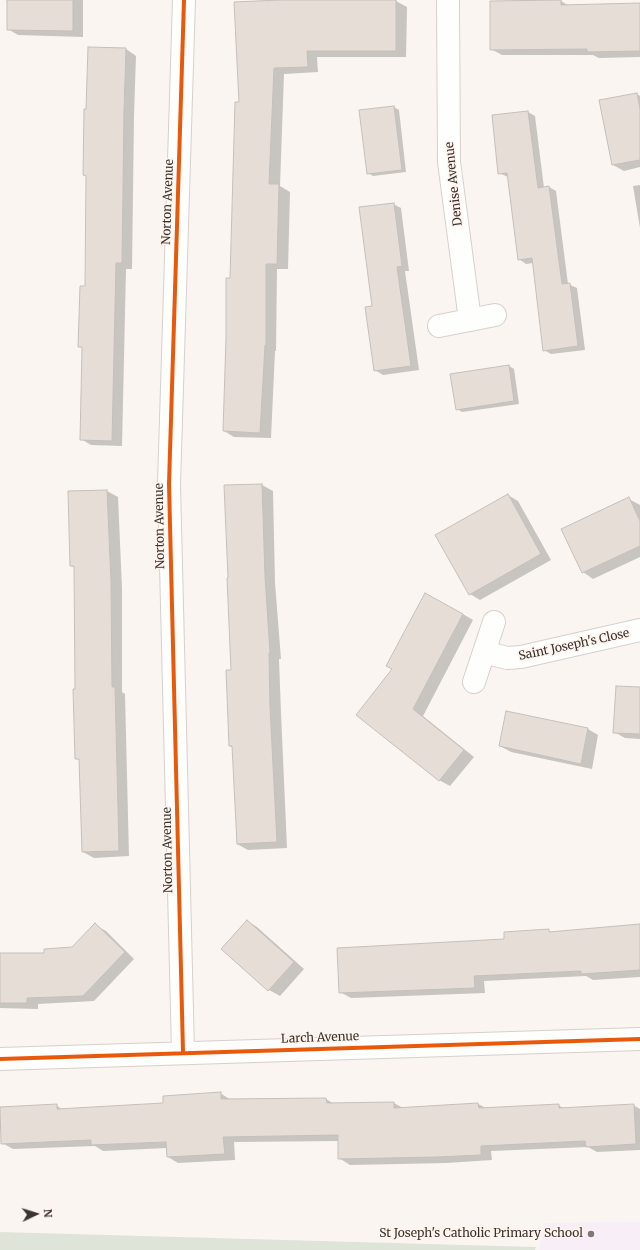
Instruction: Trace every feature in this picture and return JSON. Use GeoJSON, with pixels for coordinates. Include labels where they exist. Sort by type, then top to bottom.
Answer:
{"type":"FeatureCollection","features":[{"type":"Feature","properties":{"kind":"street","name":"Norton Avenue"},"geometry":{"type":"LineString","coordinates":[[183,1052],[169,484],[184,0]]}},
{"type":"Feature","properties":{"kind":"street","name":"Denise Avenue"},"geometry":{"type":"LineString","coordinates":[[448,0],[449,162],[470,320]]}},
{"type":"Feature","properties":{"kind":"street"},"geometry":{"type":"LineString","coordinates":[[439,326],[495,315]]}},
{"type":"Feature","properties":{"kind":"street"},"geometry":{"type":"LineString","coordinates":[[474,682],[494,622]]}},
{"type":"Feature","properties":{"kind":"street","name":"Saint Joseph's Close"},"geometry":{"type":"LineString","coordinates":[[484,652],[507,658],[521,657],[640,630]]}},
{"type":"Feature","properties":{"kind":"street","name":"Larch Avenue"},"geometry":{"type":"LineString","coordinates":[[0,1059],[183,1052],[640,1039]]}},
{"type":"Feature","properties":{"kind":"shaded area","name":"St Joseph's Catholic Primary School"},"geometry":{"type":"Polygon","coordinates":[[[640,1222],[640,1250],[539,1250],[545,1223],[640,1222]]]}},
{"type":"Feature","properties":{"kind":"shaded area"},"geometry":{"type":"Polygon","coordinates":[[[0,1232],[536,1247],[535,1250],[0,1250],[0,1232]]]}},
{"type":"Feature","properties":{"kind":"building"},"geometry":{"type":"Polygon","coordinates":[[[7,0],[73,0],[73,31],[7,30],[7,0]]]}},
{"type":"Feature","properties":{"kind":"building"},"geometry":{"type":"Polygon","coordinates":[[[279,0],[396,0],[396,51],[307,51],[308,67],[274,68],[269,184],[279,184],[277,264],[266,264],[266,345],[260,433],[223,431],[226,278],[230,278],[235,102],[239,102],[234,2],[279,0]]]}},
{"type":"Feature","properties":{"kind":"building"},"geometry":{"type":"Polygon","coordinates":[[[561,0],[561,5],[640,3],[640,51],[587,52],[587,49],[490,50],[490,1],[561,0]]]}},
{"type":"Feature","properties":{"kind":"building"},"geometry":{"type":"Polygon","coordinates":[[[88,47],[126,48],[122,263],[116,263],[112,441],[80,440],[82,347],[78,347],[80,286],[85,286],[86,176],[83,175],[84,109],[86,109],[88,47]]]}},
{"type":"Feature","properties":{"kind":"building"},"geometry":{"type":"Polygon","coordinates":[[[637,93],[640,109],[640,160],[612,165],[599,100],[637,93]]]}},
{"type":"Feature","properties":{"kind":"building"},"geometry":{"type":"Polygon","coordinates":[[[394,106],[402,170],[367,174],[359,110],[394,106]]]}},
{"type":"Feature","properties":{"kind":"building"},"geometry":{"type":"Polygon","coordinates":[[[528,111],[538,188],[549,186],[562,284],[570,283],[578,346],[543,351],[532,258],[518,260],[507,173],[498,174],[492,115],[528,111]]]}},
{"type":"Feature","properties":{"kind":"building"},"geometry":{"type":"Polygon","coordinates":[[[394,203],[402,266],[397,267],[411,366],[374,371],[365,307],[372,306],[359,207],[394,203]]]}},
{"type":"Feature","properties":{"kind":"building"},"geometry":{"type":"Polygon","coordinates":[[[509,365],[514,401],[456,410],[450,374],[509,365]]]}},
{"type":"Feature","properties":{"kind":"building"},"geometry":{"type":"Polygon","coordinates":[[[262,484],[265,576],[270,653],[270,707],[277,842],[237,844],[232,746],[229,746],[226,670],[231,670],[224,485],[262,484]]]}},
{"type":"Feature","properties":{"kind":"building"},"geometry":{"type":"Polygon","coordinates":[[[107,490],[111,581],[112,687],[115,687],[119,851],[82,852],[79,759],[75,759],[73,689],[75,689],[74,566],[70,566],[68,491],[107,490]]]}},
{"type":"Feature","properties":{"kind":"building"},"geometry":{"type":"Polygon","coordinates":[[[508,494],[541,554],[469,595],[435,535],[508,494]]]}},
{"type":"Feature","properties":{"kind":"building"},"geometry":{"type":"Polygon","coordinates":[[[629,497],[640,521],[640,546],[582,573],[561,529],[629,497]]]}},
{"type":"Feature","properties":{"kind":"building"},"geometry":{"type":"Polygon","coordinates":[[[425,593],[463,614],[413,709],[464,750],[439,781],[356,715],[392,669],[386,666],[425,593]]]}},
{"type":"Feature","properties":{"kind":"building"},"geometry":{"type":"Polygon","coordinates":[[[616,686],[640,687],[640,734],[613,733],[616,686]]]}},
{"type":"Feature","properties":{"kind":"building"},"geometry":{"type":"Polygon","coordinates":[[[506,711],[588,728],[581,764],[499,746],[506,711]]]}},
{"type":"Feature","properties":{"kind":"building"},"geometry":{"type":"Polygon","coordinates":[[[247,920],[294,962],[268,991],[221,949],[247,920]]]}},
{"type":"Feature","properties":{"kind":"building"},"geometry":{"type":"Polygon","coordinates":[[[95,923],[125,952],[83,996],[27,998],[27,1003],[0,1003],[0,953],[44,953],[44,949],[72,947],[95,923]]]}},
{"type":"Feature","properties":{"kind":"building"},"geometry":{"type":"Polygon","coordinates":[[[640,924],[640,970],[581,974],[581,971],[474,976],[475,988],[339,993],[337,948],[504,939],[504,932],[549,929],[549,932],[640,924]]]}},
{"type":"Feature","properties":{"kind":"building"},"geometry":{"type":"Polygon","coordinates":[[[221,1092],[221,1099],[326,1098],[327,1103],[394,1102],[394,1108],[478,1103],[479,1108],[559,1104],[559,1108],[634,1104],[636,1144],[586,1147],[585,1141],[481,1146],[481,1155],[338,1159],[338,1135],[223,1137],[225,1154],[167,1157],[166,1142],[91,1145],[91,1140],[1,1144],[0,1107],[57,1104],[57,1109],[163,1103],[163,1096],[221,1092]]]}},
{"type":"Feature","properties":{"kind":"cycle path"},"geometry":{"type":"LineString","coordinates":[[183,1052],[169,484],[184,0]]}},
{"type":"Feature","properties":{"kind":"cycle path"},"geometry":{"type":"LineString","coordinates":[[0,1059],[640,1039]]}},
{"type":"Feature","properties":{"kind":"place","name":"St Joseph's Catholic Primary School"},"geometry":{"type":"Point","coordinates":[591,1234]}}]}
